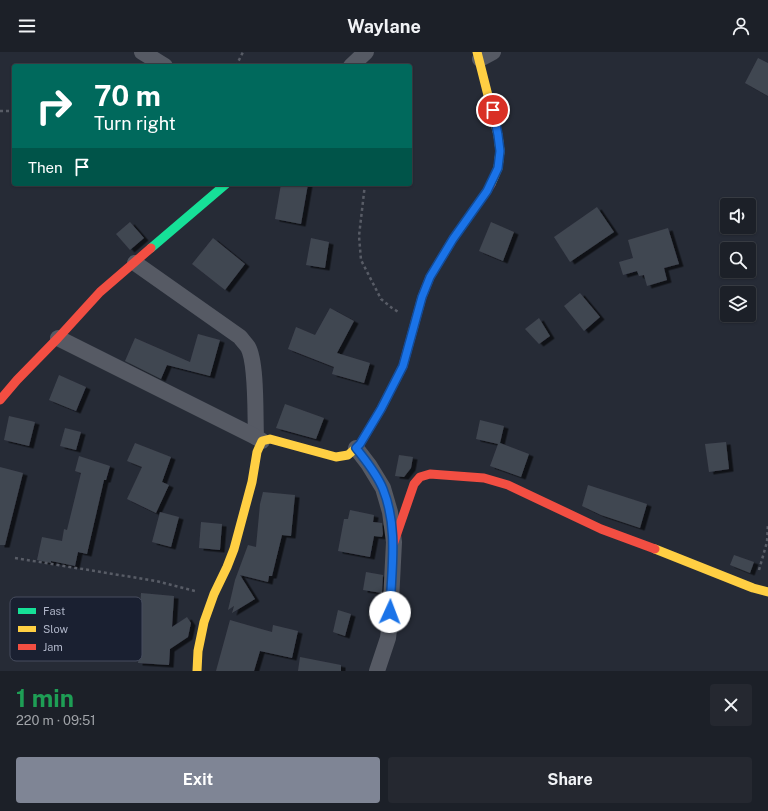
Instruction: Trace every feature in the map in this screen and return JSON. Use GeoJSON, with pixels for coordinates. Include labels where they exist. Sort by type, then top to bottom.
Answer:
{"type":"FeatureCollection","features":[{"type":"Feature","properties":{"kind":"street"},"geometry":{"type":"LineString","coordinates":[[142,52],[162,64]]}},
{"type":"Feature","properties":{"kind":"street"},"geometry":{"type":"LineString","coordinates":[[353,64],[366,52]]}},
{"type":"Feature","properties":{"kind":"street"},"geometry":{"type":"LineString","coordinates":[[58,338],[259,439],[270,439],[336,457],[348,455],[360,444],[381,409],[403,366],[422,297],[430,277],[453,239],[487,191],[498,168],[500,151],[484,54]]}},
{"type":"Feature","properties":{"kind":"street"},"geometry":{"type":"LineString","coordinates":[[0,400],[100,292],[224,186]]}},
{"type":"Feature","properties":{"kind":"street"},"geometry":{"type":"LineString","coordinates":[[135,263],[240,337],[248,347],[252,359],[259,439],[255,458],[253,483],[232,553],[203,625],[197,655],[197,671]]}},
{"type":"Feature","properties":{"kind":"street"},"geometry":{"type":"LineString","coordinates":[[356,448],[369,465],[383,488],[390,512],[394,542],[388,638],[377,671]]}},
{"type":"Feature","properties":{"kind":"street"},"geometry":{"type":"LineString","coordinates":[[394,542],[414,484],[420,477],[430,474],[484,478],[508,486],[601,529],[753,588],[768,592]]}},
{"type":"Feature","properties":{"kind":"path"},"geometry":{"type":"LineString","coordinates":[[237,64],[244,52]]}},
{"type":"Feature","properties":{"kind":"path"},"geometry":{"type":"LineString","coordinates":[[0,111],[12,111]]}},
{"type":"Feature","properties":{"kind":"path"},"geometry":{"type":"LineString","coordinates":[[365,186],[359,236],[361,260],[381,299],[392,308],[416,322]]}},
{"type":"Feature","properties":{"kind":"path"},"geometry":{"type":"LineString","coordinates":[[753,588],[766,542],[768,524]]}},
{"type":"Feature","properties":{"kind":"path"},"geometry":{"type":"LineString","coordinates":[[15,558],[156,581],[214,596]]}},
{"type":"Feature","properties":{"kind":"building"},"geometry":{"type":"Polygon","coordinates":[[[758,58],[768,63],[768,96],[745,83],[758,58]]]}},
{"type":"Feature","properties":{"kind":"building"},"geometry":{"type":"Polygon","coordinates":[[[281,186],[308,186],[301,224],[275,219],[281,186]]]}},
{"type":"Feature","properties":{"kind":"building"},"geometry":{"type":"Polygon","coordinates":[[[597,207],[614,232],[570,262],[554,237],[597,207]]]}},
{"type":"Feature","properties":{"kind":"building"},"geometry":{"type":"Polygon","coordinates":[[[130,222],[144,238],[130,250],[116,234],[130,222]]]}},
{"type":"Feature","properties":{"kind":"building"},"geometry":{"type":"Polygon","coordinates":[[[491,222],[514,232],[503,261],[479,251],[491,222]]]}},
{"type":"Feature","properties":{"kind":"building"},"geometry":{"type":"Polygon","coordinates":[[[668,228],[679,264],[664,268],[667,280],[647,286],[644,275],[639,276],[637,271],[623,275],[619,262],[633,258],[628,240],[668,228]]]}},
{"type":"Feature","properties":{"kind":"building"},"geometry":{"type":"Polygon","coordinates":[[[213,238],[245,264],[225,290],[192,264],[213,238]]]}},
{"type":"Feature","properties":{"kind":"building"},"geometry":{"type":"Polygon","coordinates":[[[311,238],[329,242],[325,268],[306,265],[311,238]]]}},
{"type":"Feature","properties":{"kind":"building"},"geometry":{"type":"Polygon","coordinates":[[[580,293],[600,317],[584,331],[564,306],[580,293]]]}},
{"type":"Feature","properties":{"kind":"building"},"geometry":{"type":"Polygon","coordinates":[[[330,308],[354,321],[337,353],[370,363],[364,383],[332,374],[334,367],[288,349],[296,327],[315,335],[330,308]]]}},
{"type":"Feature","properties":{"kind":"building"},"geometry":{"type":"Polygon","coordinates":[[[539,318],[550,336],[539,344],[525,329],[539,318]]]}},
{"type":"Feature","properties":{"kind":"building"},"geometry":{"type":"Polygon","coordinates":[[[198,334],[220,340],[210,376],[167,365],[161,379],[125,361],[135,338],[190,362],[198,334]]]}},
{"type":"Feature","properties":{"kind":"building"},"geometry":{"type":"Polygon","coordinates":[[[59,375],[86,387],[76,411],[49,400],[59,375]]]}},
{"type":"Feature","properties":{"kind":"building"},"geometry":{"type":"Polygon","coordinates":[[[285,404],[324,418],[316,439],[276,428],[285,404]]]}},
{"type":"Feature","properties":{"kind":"building"},"geometry":{"type":"Polygon","coordinates":[[[9,416],[35,422],[29,446],[4,440],[9,416]]]}},
{"type":"Feature","properties":{"kind":"building"},"geometry":{"type":"Polygon","coordinates":[[[480,420],[504,426],[500,443],[529,454],[521,477],[490,466],[498,444],[476,439],[480,420]]]}},
{"type":"Feature","properties":{"kind":"building"},"geometry":{"type":"Polygon","coordinates":[[[65,428],[81,432],[76,450],[60,446],[65,428]]]}},
{"type":"Feature","properties":{"kind":"building"},"geometry":{"type":"Polygon","coordinates":[[[726,442],[729,469],[709,472],[705,444],[726,442]]]}},
{"type":"Feature","properties":{"kind":"building"},"geometry":{"type":"Polygon","coordinates":[[[135,443],[171,457],[162,482],[169,485],[156,513],[127,499],[142,467],[127,461],[135,443]]]}},
{"type":"Feature","properties":{"kind":"building"},"geometry":{"type":"Polygon","coordinates":[[[399,455],[413,457],[411,468],[404,477],[395,476],[399,455]]]}},
{"type":"Feature","properties":{"kind":"building"},"geometry":{"type":"Polygon","coordinates":[[[79,456],[110,466],[106,480],[104,480],[87,554],[78,552],[75,566],[37,560],[42,537],[62,541],[64,529],[67,530],[81,473],[75,471],[79,456]]]}},
{"type":"Feature","properties":{"kind":"building"},"geometry":{"type":"Polygon","coordinates":[[[0,467],[23,473],[5,545],[0,545],[0,467]]]}},
{"type":"Feature","properties":{"kind":"building"},"geometry":{"type":"Polygon","coordinates":[[[588,485],[647,504],[640,528],[601,515],[582,506],[588,485]]]}},
{"type":"Feature","properties":{"kind":"building"},"geometry":{"type":"Polygon","coordinates":[[[263,492],[295,495],[291,536],[282,535],[272,576],[269,576],[268,582],[240,575],[255,599],[232,613],[234,606],[228,610],[235,580],[248,545],[256,547],[260,504],[263,492]]]}},
{"type":"Feature","properties":{"kind":"building"},"geometry":{"type":"Polygon","coordinates":[[[350,510],[374,515],[373,522],[382,523],[382,537],[374,536],[370,557],[338,551],[344,519],[348,519],[350,510]]]}},
{"type":"Feature","properties":{"kind":"building"},"geometry":{"type":"Polygon","coordinates":[[[160,512],[179,517],[171,547],[152,542],[160,512]]]}},
{"type":"Feature","properties":{"kind":"building"},"geometry":{"type":"Polygon","coordinates":[[[201,522],[222,524],[220,550],[199,548],[201,522]]]}},
{"type":"Feature","properties":{"kind":"building"},"geometry":{"type":"Polygon","coordinates":[[[734,555],[754,562],[750,573],[730,565],[734,555]]]}},
{"type":"Feature","properties":{"kind":"building"},"geometry":{"type":"Polygon","coordinates":[[[366,572],[383,575],[382,593],[363,590],[366,572]]]}},
{"type":"Feature","properties":{"kind":"building"},"geometry":{"type":"Polygon","coordinates":[[[141,593],[174,596],[172,627],[187,617],[191,623],[188,637],[170,649],[169,665],[138,663],[138,661],[142,661],[142,597],[141,597],[141,593]]]}},
{"type":"Feature","properties":{"kind":"building"},"geometry":{"type":"Polygon","coordinates":[[[338,610],[351,614],[345,636],[333,632],[338,610]]]}},
{"type":"Feature","properties":{"kind":"building"},"geometry":{"type":"Polygon","coordinates":[[[230,620],[272,632],[273,625],[298,631],[292,658],[260,651],[254,671],[216,671],[230,620]]]}},
{"type":"Feature","properties":{"kind":"building"},"geometry":{"type":"Polygon","coordinates":[[[300,657],[341,665],[341,671],[298,671],[300,657]]]}},
{"type":"Feature","properties":{"kind":"traffic: fast"},"geometry":{"type":"LineString","coordinates":[[151,248],[224,186]]}},
{"type":"Feature","properties":{"kind":"traffic: slow"},"geometry":{"type":"LineString","coordinates":[[477,52],[498,135],[500,151],[498,168],[491,184]]}},
{"type":"Feature","properties":{"kind":"traffic: slow"},"geometry":{"type":"LineString","coordinates":[[197,671],[198,651],[204,622],[214,594],[234,549],[252,482],[257,452],[262,441],[270,439],[336,457],[348,455],[357,447]]}},
{"type":"Feature","properties":{"kind":"traffic: slow"},"geometry":{"type":"LineString","coordinates":[[655,549],[753,588],[768,592]]}},
{"type":"Feature","properties":{"kind":"traffic: jam"},"geometry":{"type":"LineString","coordinates":[[357,447],[381,409],[403,366],[422,297],[430,277],[453,239],[491,184]]}},
{"type":"Feature","properties":{"kind":"traffic: jam"},"geometry":{"type":"LineString","coordinates":[[0,400],[100,292],[151,248]]}},
{"type":"Feature","properties":{"kind":"traffic: jam"},"geometry":{"type":"LineString","coordinates":[[394,542],[414,484],[420,477],[430,474],[484,478],[508,485],[601,529],[655,549]]}},
{"type":"Feature","properties":{"kind":"route"},"geometry":{"type":"LineString","coordinates":[[390,612],[394,542],[390,512],[383,488],[369,465],[356,448],[360,444],[381,409],[403,366],[422,297],[430,277],[453,239],[487,191],[498,168],[500,151],[493,110]]}}]}
